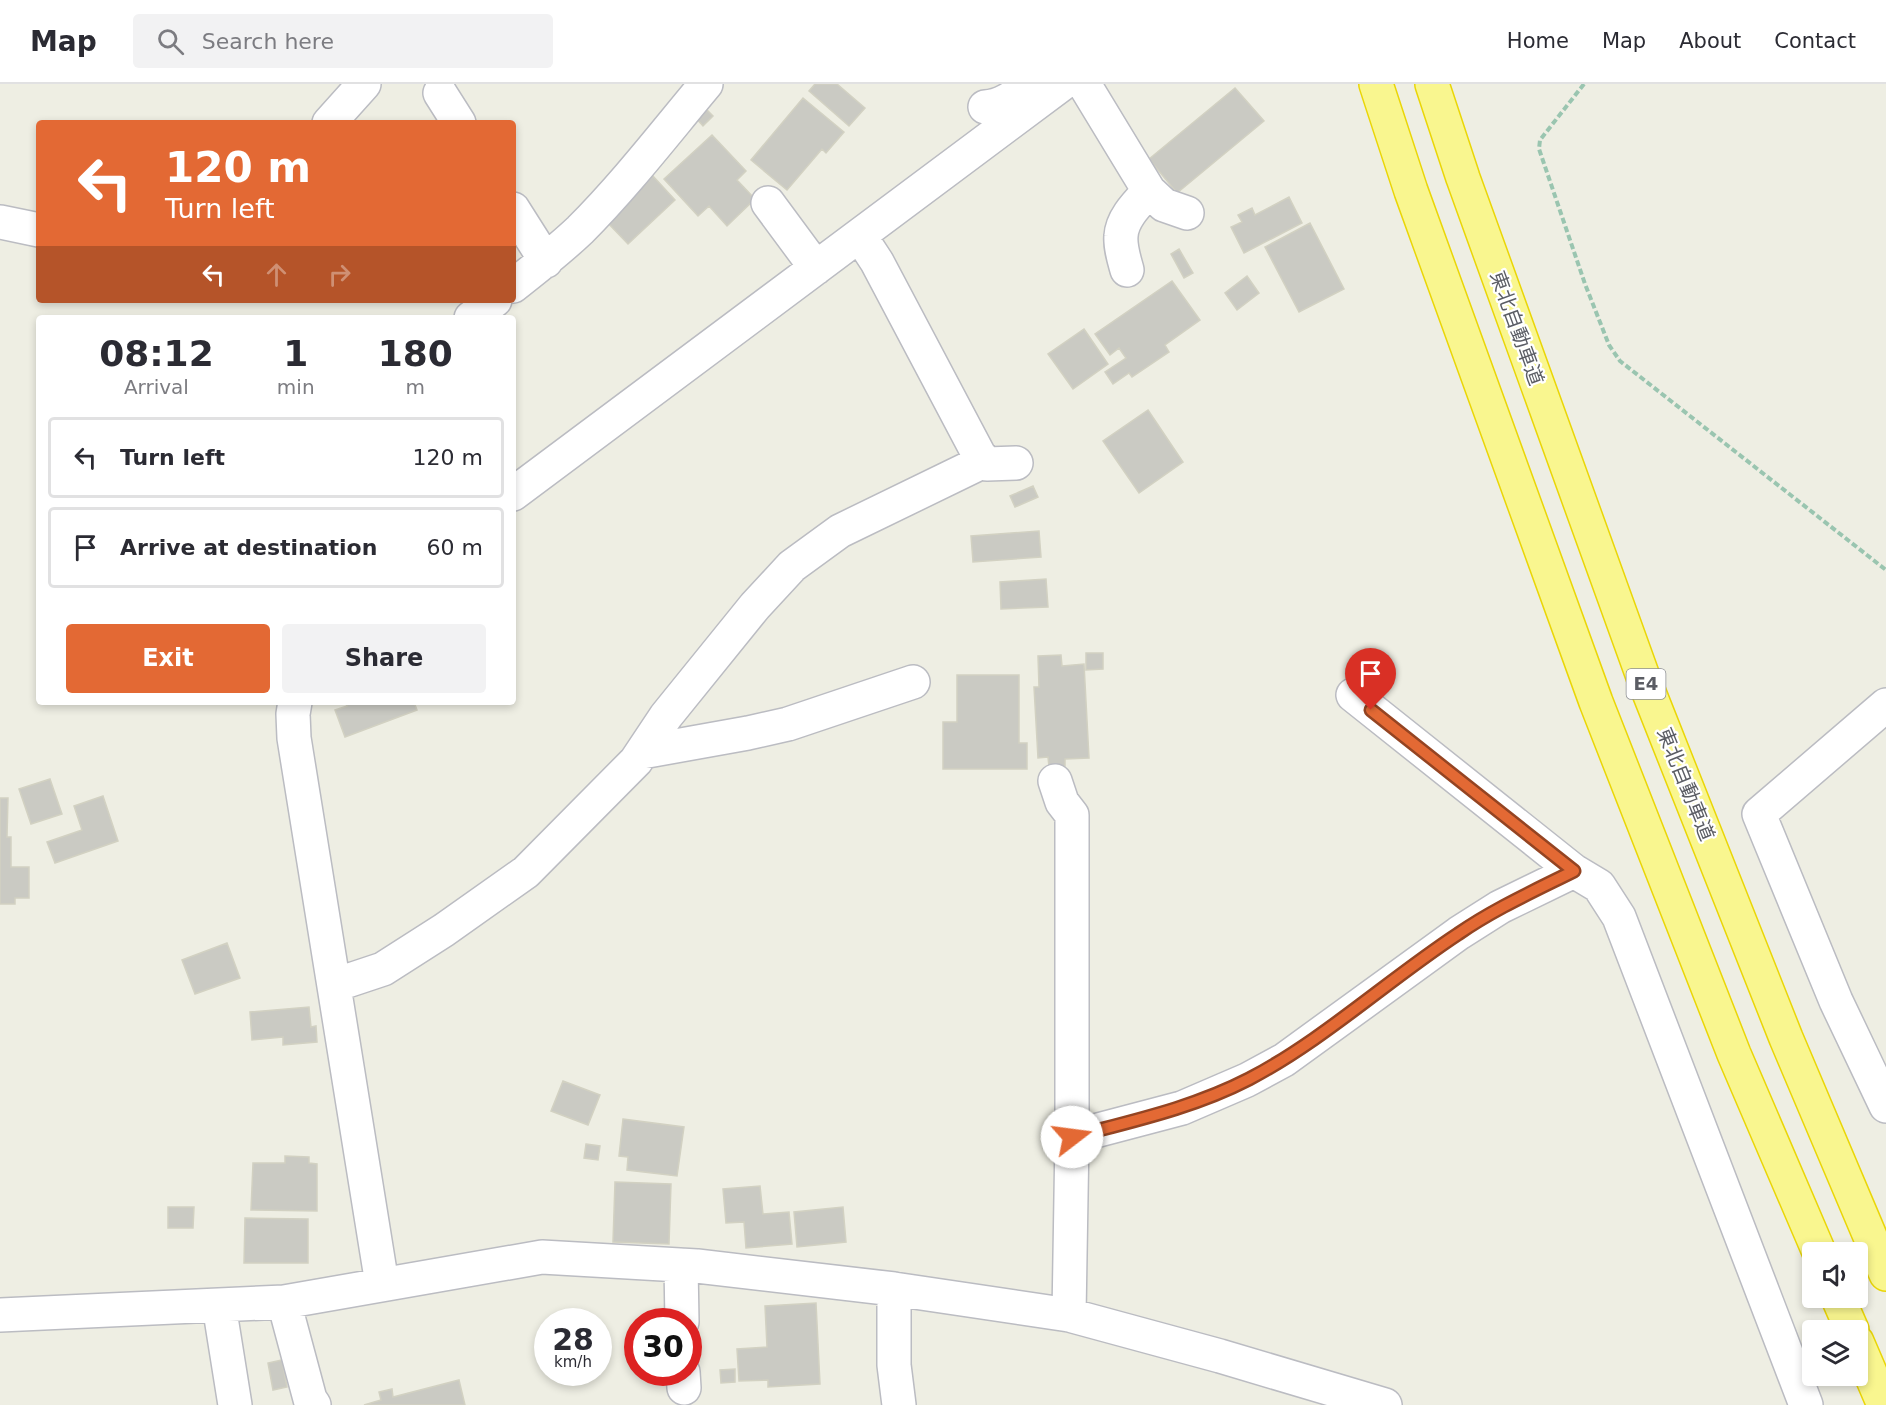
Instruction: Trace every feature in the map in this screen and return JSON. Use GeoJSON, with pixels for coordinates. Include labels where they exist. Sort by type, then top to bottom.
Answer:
{"type":"FeatureCollection","features":[{"type":"Feature","properties":{"kind":"highway"},"geometry":{"type":"LineString","coordinates":[[1376,84],[1411,191],[1600,713],[1734,1054],[1815,1242]]}},
{"type":"Feature","properties":{"kind":"highway","name":"東北自動車道"},"geometry":{"type":"LineString","coordinates":[[1432,84],[1463,178],[1646,685],[1786,1038],[1886,1274]]}},
{"type":"Feature","properties":{"kind":"highway"},"geometry":{"type":"LineString","coordinates":[[1868,1368],[1884,1405]]}},
{"type":"Feature","properties":{"kind":"street"},"geometry":{"type":"LineString","coordinates":[[332,120],[364,84]]}},
{"type":"Feature","properties":{"kind":"street"},"geometry":{"type":"LineString","coordinates":[[516,284],[546,261],[580,230],[626,180],[706,84]]}},
{"type":"Feature","properties":{"kind":"street"},"geometry":{"type":"LineString","coordinates":[[985,107],[1005,102],[1031,84]]}},
{"type":"Feature","properties":{"kind":"street"},"geometry":{"type":"LineString","coordinates":[[516,492],[1062,84]]}},
{"type":"Feature","properties":{"kind":"street"},"geometry":{"type":"LineString","coordinates":[[1084,84],[1149,190],[1164,205],[1187,213]]}},
{"type":"Feature","properties":{"kind":"street"},"geometry":{"type":"LineString","coordinates":[[440,93],[457,120]]}},
{"type":"Feature","properties":{"kind":"street"},"geometry":{"type":"LineString","coordinates":[[1127,270],[1121,246],[1121,234],[1131,211],[1149,190]]}},
{"type":"Feature","properties":{"kind":"street"},"geometry":{"type":"LineString","coordinates":[[768,203],[816,268]]}},
{"type":"Feature","properties":{"kind":"street"},"geometry":{"type":"LineString","coordinates":[[516,214],[546,261]]}},
{"type":"Feature","properties":{"kind":"street"},"geometry":{"type":"LineString","coordinates":[[0,222],[36,229]]}},
{"type":"Feature","properties":{"kind":"street"},"geometry":{"type":"LineString","coordinates":[[860,236],[878,262],[979,455],[987,464],[1016,463]]}},
{"type":"Feature","properties":{"kind":"street"},"geometry":{"type":"LineString","coordinates":[[475,315],[491,303]]}},
{"type":"Feature","properties":{"kind":"street"},"geometry":{"type":"LineString","coordinates":[[335,985],[383,969],[444,930],[526,872],[636,761],[666,716],[755,606],[792,566],[840,531],[984,460]]}},
{"type":"Feature","properties":{"kind":"street"},"geometry":{"type":"LineString","coordinates":[[642,752],[788,724],[913,682]]}},
{"type":"Feature","properties":{"kind":"street"},"geometry":{"type":"LineString","coordinates":[[1353,695],[1574,871],[1599,886],[1619,917],[1806,1405]]}},
{"type":"Feature","properties":{"kind":"street"},"geometry":{"type":"LineString","coordinates":[[294,705],[294,738],[382,1284]]}},
{"type":"Feature","properties":{"kind":"street"},"geometry":{"type":"LineString","coordinates":[[1886,705],[1759,814],[1836,1001],[1886,1106]]}},
{"type":"Feature","properties":{"kind":"street"},"geometry":{"type":"LineString","coordinates":[[1054,781],[1062,802],[1072,815],[1070,1315]]}},
{"type":"Feature","properties":{"kind":"street"},"geometry":{"type":"LineString","coordinates":[[1072,1137],[1182,1108],[1247,1080],[1284,1060],[1459,933],[1500,907],[1574,871]]}},
{"type":"Feature","properties":{"kind":"street"},"geometry":{"type":"LineString","coordinates":[[0,1315],[284,1302],[542,1257],[681,1265],[894,1289],[1070,1315],[1220,1356],[1340,1398],[1385,1405]]}},
{"type":"Feature","properties":{"kind":"street"},"geometry":{"type":"LineString","coordinates":[[681,1265],[682,1308]]}},
{"type":"Feature","properties":{"kind":"street"},"geometry":{"type":"LineString","coordinates":[[894,1289],[894,1365],[899,1405]]}},
{"type":"Feature","properties":{"kind":"street"},"geometry":{"type":"LineString","coordinates":[[284,1302],[310,1399],[314,1405]]}},
{"type":"Feature","properties":{"kind":"street"},"geometry":{"type":"LineString","coordinates":[[219,1305],[235,1405]]}},
{"type":"Feature","properties":{"kind":"path"},"geometry":{"type":"LineString","coordinates":[[1584,84],[1540,140],[1539,149],[1585,284],[1609,345],[1620,361],[1886,570]]}},
{"type":"Feature","properties":{"kind":"building"},"geometry":{"type":"Polygon","coordinates":[[[815,84],[837,84],[865,108],[849,126],[809,91],[815,84]]]}},
{"type":"Feature","properties":{"kind":"building"},"geometry":{"type":"Polygon","coordinates":[[[1235,88],[1264,121],[1177,193],[1149,159],[1235,88]]]}},
{"type":"Feature","properties":{"kind":"building"},"geometry":{"type":"Polygon","coordinates":[[[803,98],[844,132],[826,153],[822,149],[787,190],[751,160],[803,98]]]}},
{"type":"Feature","properties":{"kind":"building"},"geometry":{"type":"Polygon","coordinates":[[[705,108],[713,116],[703,126],[695,117],[705,108]]]}},
{"type":"Feature","properties":{"kind":"building"},"geometry":{"type":"Polygon","coordinates":[[[712,135],[746,171],[737,180],[755,199],[727,226],[709,206],[698,216],[664,179],[712,135]]]}},
{"type":"Feature","properties":{"kind":"building"},"geometry":{"type":"Polygon","coordinates":[[[652,175],[675,200],[628,244],[605,220],[652,175]]]}},
{"type":"Feature","properties":{"kind":"building"},"geometry":{"type":"Polygon","coordinates":[[[1289,197],[1302,223],[1244,253],[1231,227],[1242,222],[1238,215],[1252,208],[1255,215],[1289,197]]]}},
{"type":"Feature","properties":{"kind":"building"},"geometry":{"type":"Polygon","coordinates":[[[1310,223],[1344,289],[1299,312],[1265,247],[1310,223]]]}},
{"type":"Feature","properties":{"kind":"building"},"geometry":{"type":"Polygon","coordinates":[[[1179,249],[1193,273],[1184,278],[1171,254],[1179,249]]]}},
{"type":"Feature","properties":{"kind":"building"},"geometry":{"type":"Polygon","coordinates":[[[1247,276],[1259,293],[1237,310],[1225,293],[1247,276]]]}},
{"type":"Feature","properties":{"kind":"building"},"geometry":{"type":"Polygon","coordinates":[[[1172,281],[1200,320],[1165,345],[1169,352],[1132,377],[1129,373],[1113,384],[1105,372],[1126,358],[1119,348],[1110,355],[1095,334],[1172,281]]]}},
{"type":"Feature","properties":{"kind":"building"},"geometry":{"type":"Polygon","coordinates":[[[1084,329],[1108,364],[1073,389],[1048,354],[1084,329]]]}},
{"type":"Feature","properties":{"kind":"building"},"geometry":{"type":"Polygon","coordinates":[[[1148,410],[1183,462],[1139,493],[1103,441],[1148,410]]]}},
{"type":"Feature","properties":{"kind":"building"},"geometry":{"type":"Polygon","coordinates":[[[1033,486],[1038,497],[1015,507],[1010,496],[1033,486]]]}},
{"type":"Feature","properties":{"kind":"building"},"geometry":{"type":"Polygon","coordinates":[[[1039,531],[1041,557],[973,562],[971,536],[1039,531]]]}},
{"type":"Feature","properties":{"kind":"building"},"geometry":{"type":"Polygon","coordinates":[[[1046,579],[1048,607],[1001,609],[1000,582],[1046,579]]]}},
{"type":"Feature","properties":{"kind":"building"},"geometry":{"type":"Polygon","coordinates":[[[1086,653],[1103,653],[1103,669],[1086,670],[1086,653]]]}},
{"type":"Feature","properties":{"kind":"building"},"geometry":{"type":"Polygon","coordinates":[[[1061,655],[1062,666],[1084,664],[1089,758],[1065,759],[1065,766],[1049,767],[1048,757],[1038,758],[1034,687],[1039,687],[1038,656],[1061,655]]]}},
{"type":"Feature","properties":{"kind":"building"},"geometry":{"type":"Polygon","coordinates":[[[957,675],[1019,675],[1019,743],[1027,743],[1027,769],[943,769],[943,722],[957,722],[957,675]]]}},
{"type":"Feature","properties":{"kind":"building"},"geometry":{"type":"Polygon","coordinates":[[[415,705],[417,710],[345,737],[335,710],[347,706],[415,705]]]}},
{"type":"Feature","properties":{"kind":"building"},"geometry":{"type":"Polygon","coordinates":[[[50,779],[62,814],[31,824],[19,789],[50,779]]]}},
{"type":"Feature","properties":{"kind":"building"},"geometry":{"type":"Polygon","coordinates":[[[103,796],[118,841],[55,863],[47,842],[82,830],[74,806],[103,796]]]}},
{"type":"Feature","properties":{"kind":"building"},"geometry":{"type":"Polygon","coordinates":[[[0,798],[8,798],[7,837],[11,837],[11,867],[29,867],[29,898],[15,898],[15,904],[0,904],[0,798]]]}},
{"type":"Feature","properties":{"kind":"building"},"geometry":{"type":"Polygon","coordinates":[[[227,943],[240,978],[195,994],[182,960],[227,943]]]}},
{"type":"Feature","properties":{"kind":"building"},"geometry":{"type":"Polygon","coordinates":[[[309,1007],[311,1027],[316,1026],[317,1042],[283,1045],[283,1037],[252,1040],[250,1012],[309,1007]]]}},
{"type":"Feature","properties":{"kind":"building"},"geometry":{"type":"Polygon","coordinates":[[[563,1081],[600,1095],[588,1125],[551,1111],[563,1081]]]}},
{"type":"Feature","properties":{"kind":"building"},"geometry":{"type":"Polygon","coordinates":[[[623,1119],[684,1127],[677,1176],[627,1170],[628,1157],[619,1156],[623,1119]]]}},
{"type":"Feature","properties":{"kind":"building"},"geometry":{"type":"Polygon","coordinates":[[[586,1144],[600,1146],[598,1160],[584,1158],[586,1144]]]}},
{"type":"Feature","properties":{"kind":"building"},"geometry":{"type":"Polygon","coordinates":[[[285,1156],[309,1157],[309,1163],[317,1164],[317,1211],[251,1210],[253,1163],[285,1163],[285,1156]]]}},
{"type":"Feature","properties":{"kind":"building"},"geometry":{"type":"Polygon","coordinates":[[[615,1182],[671,1184],[669,1244],[613,1242],[615,1182]]]}},
{"type":"Feature","properties":{"kind":"building"},"geometry":{"type":"Polygon","coordinates":[[[760,1186],[763,1214],[789,1212],[792,1244],[746,1248],[744,1222],[726,1223],[723,1189],[760,1186]]]}},
{"type":"Feature","properties":{"kind":"building"},"geometry":{"type":"Polygon","coordinates":[[[168,1207],[194,1207],[193,1228],[168,1228],[168,1207]]]}},
{"type":"Feature","properties":{"kind":"building"},"geometry":{"type":"Polygon","coordinates":[[[843,1207],[846,1242],[797,1247],[794,1212],[843,1207]]]}},
{"type":"Feature","properties":{"kind":"building"},"geometry":{"type":"Polygon","coordinates":[[[245,1218],[308,1219],[308,1263],[244,1263],[245,1218]]]}},
{"type":"Feature","properties":{"kind":"building"},"geometry":{"type":"Polygon","coordinates":[[[816,1303],[820,1384],[768,1387],[768,1380],[739,1381],[737,1349],[767,1347],[765,1306],[816,1303]]]}},
{"type":"Feature","properties":{"kind":"building"},"geometry":{"type":"Polygon","coordinates":[[[282,1360],[287,1387],[273,1390],[268,1363],[282,1360]]]}},
{"type":"Feature","properties":{"kind":"building"},"geometry":{"type":"Polygon","coordinates":[[[735,1369],[735,1382],[721,1383],[720,1370],[735,1369]]]}},
{"type":"Feature","properties":{"kind":"building"},"geometry":{"type":"Polygon","coordinates":[[[459,1380],[465,1405],[364,1405],[381,1400],[379,1392],[392,1389],[393,1397],[459,1380]]]}},
{"type":"Feature","properties":{"kind":"route"},"geometry":{"type":"LineString","coordinates":[[1072,1137],[1182,1108],[1247,1080],[1284,1060],[1459,933],[1500,907],[1574,871],[1371,710]]}}]}
